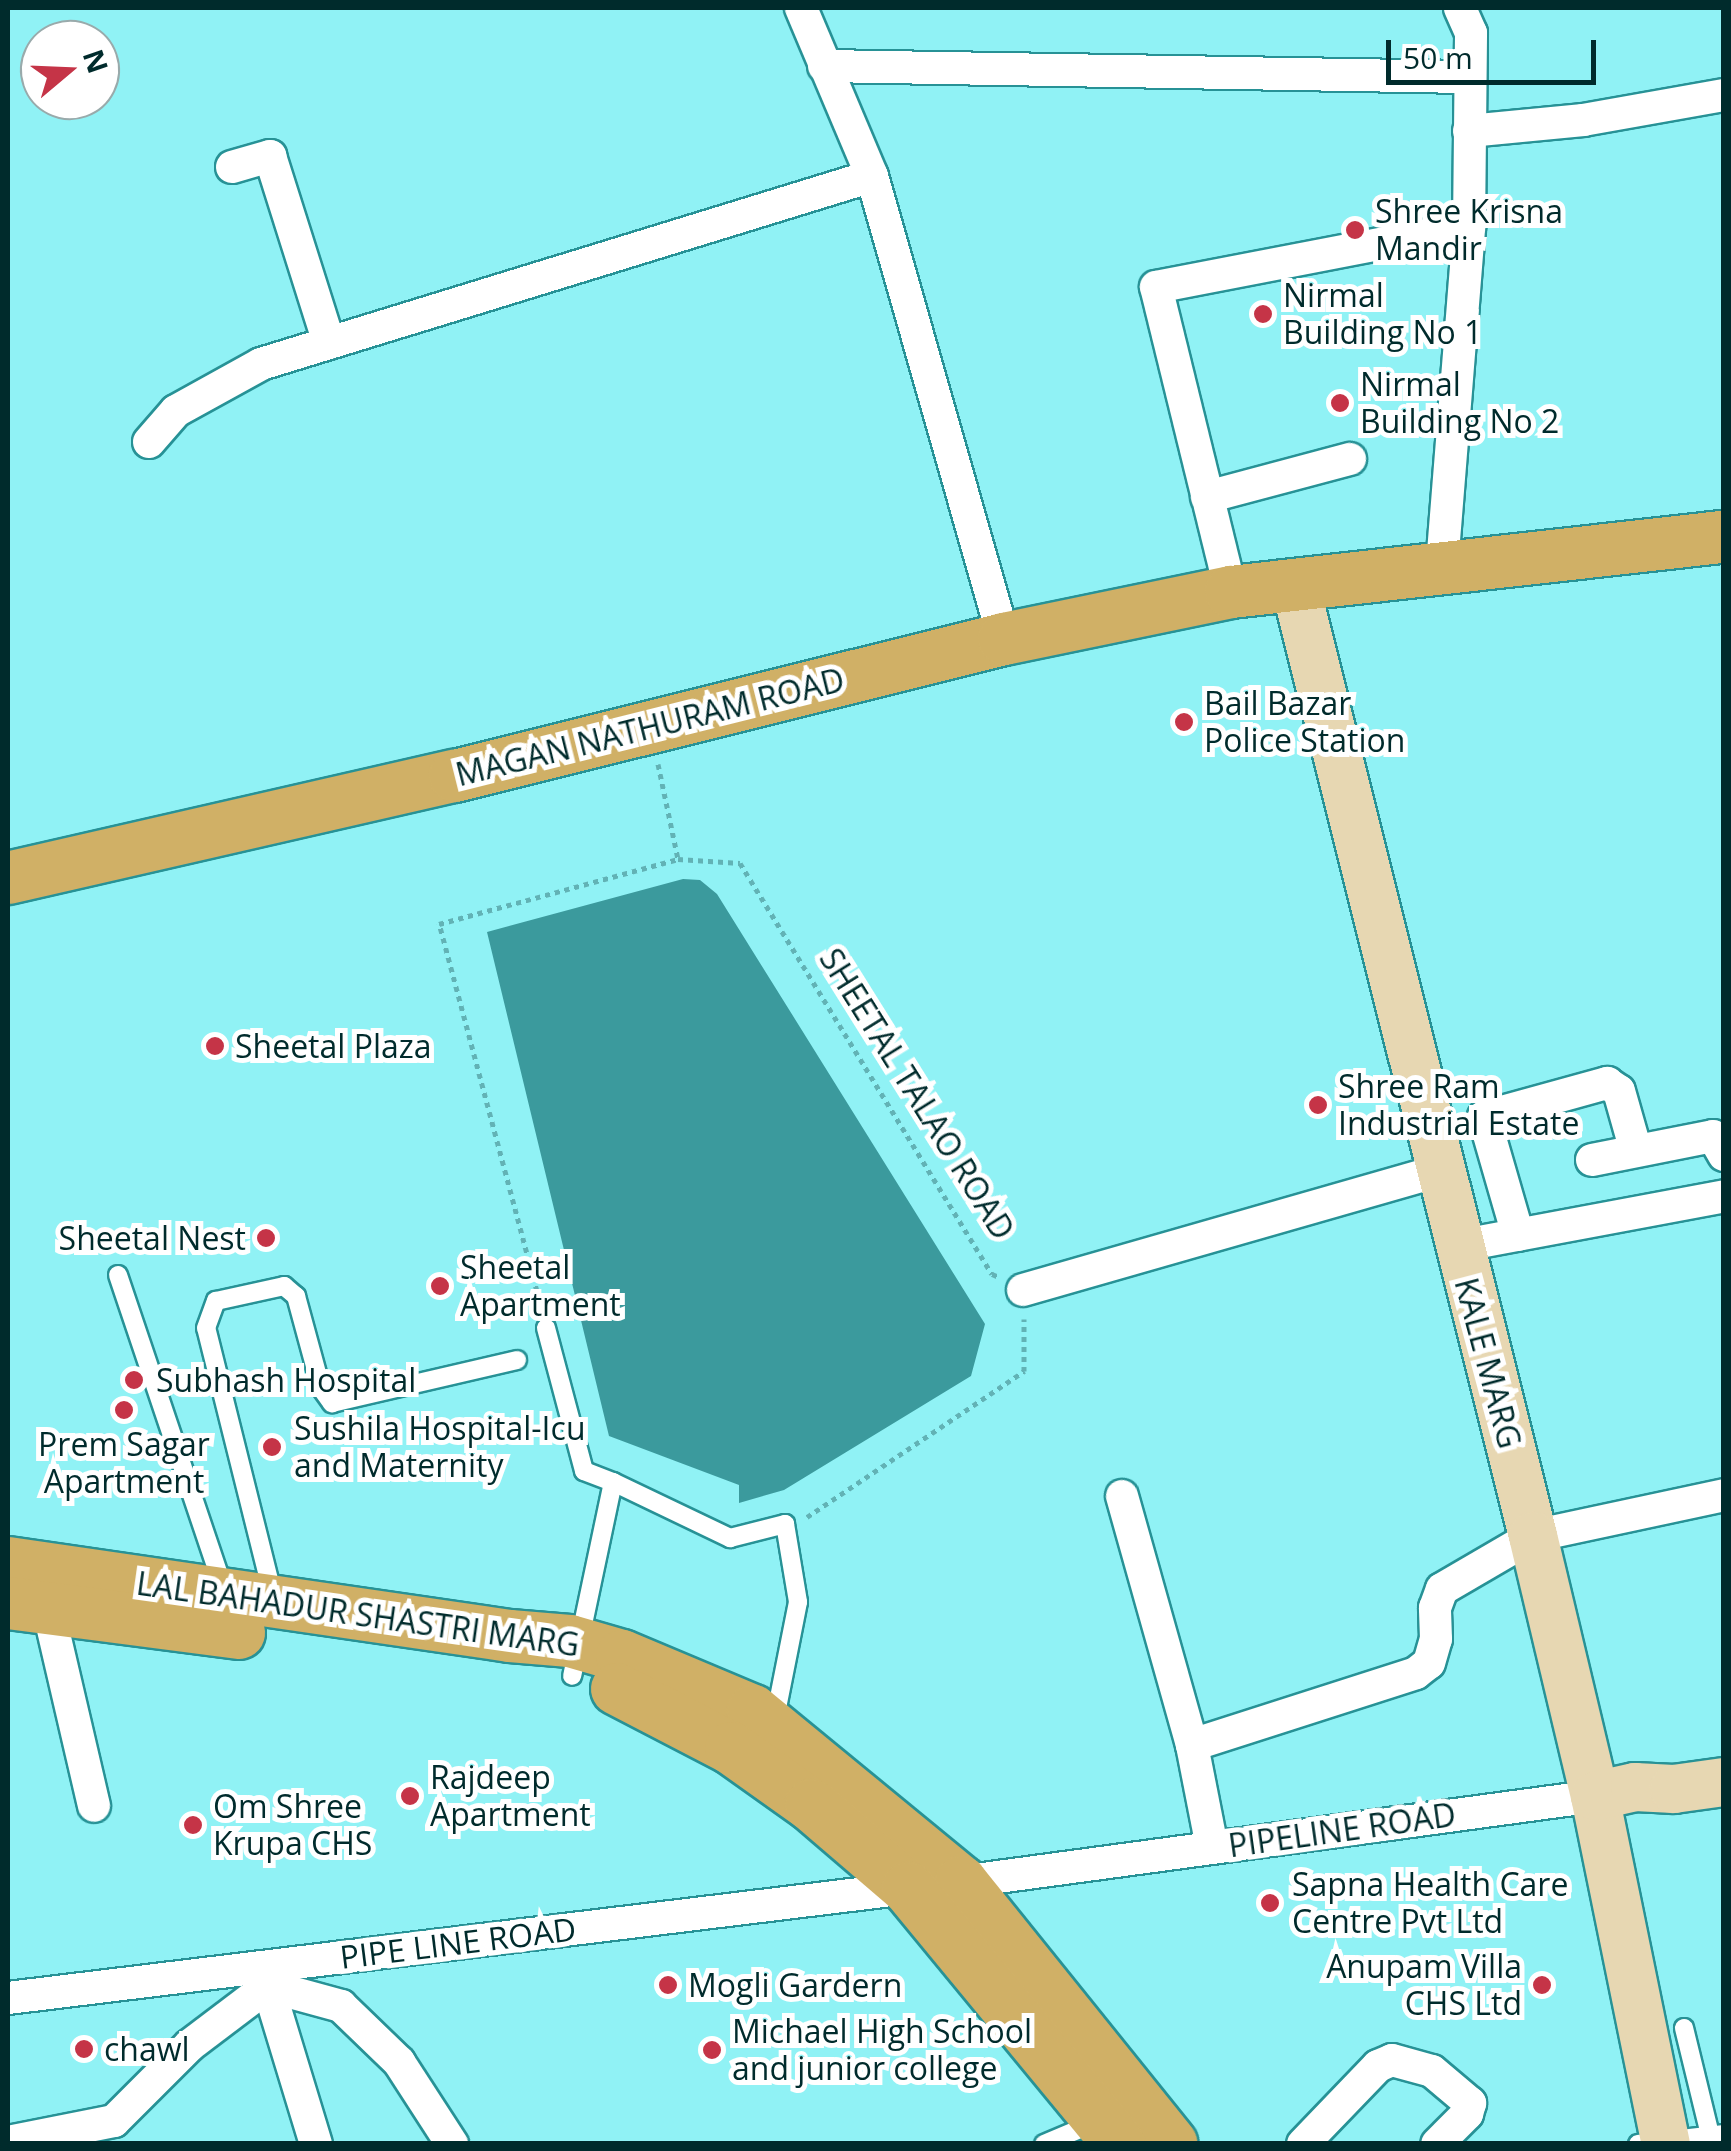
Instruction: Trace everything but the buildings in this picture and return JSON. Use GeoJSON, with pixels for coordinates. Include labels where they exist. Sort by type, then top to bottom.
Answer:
{"type":"FeatureCollection","features":[{"type":"Feature","properties":{"kind":"main road","name":"MAGAN NATHURAM ROAD"},"geometry":{"type":"LineString","coordinates":[[8,878],[650,728],[1004,639],[1231,592],[1724,536]]}},
{"type":"Feature","properties":{"kind":"main road","name":"KALE MARG"},"geometry":{"type":"LineString","coordinates":[[1295,585],[1436,1161],[1534,1536],[1615,1792],[1681,2139]]}},
{"type":"Feature","properties":{"kind":"main road","name":"LAL BAHADUR SHASTRI MARG"},"geometry":{"type":"LineString","coordinates":[[8,1563],[250,1598],[573,1659],[606,1683],[730,1748],[811,1804],[908,1888],[1110,2132]]}},
{"type":"Feature","properties":{"kind":"main road","name":"LAL BAHADUR SHASTRI MARG"},"geometry":{"type":"LineString","coordinates":[[28,1605],[573,1659],[622,1656],[753,1711],[960,1882],[1172,2144]]}},
{"type":"Feature","properties":{"kind":"main road"},"geometry":{"type":"LineString","coordinates":[[1615,1792],[1672,1766],[1724,1757]]}},
{"type":"Feature","properties":{"kind":"main road","name":"PIPELINE ROAD"},"geometry":{"type":"LineString","coordinates":[[1615,1792],[1674,1790],[1724,1782]]}},
{"type":"Feature","properties":{"kind":"street"},"geometry":{"type":"LineString","coordinates":[[801,8],[872,176],[1004,639]]}},
{"type":"Feature","properties":{"kind":"street"},"geometry":{"type":"LineString","coordinates":[[1442,566],[1469,228],[1471,33],[1460,8]]}},
{"type":"Feature","properties":{"kind":"street"},"geometry":{"type":"LineString","coordinates":[[824,66],[1470,77]]}},
{"type":"Feature","properties":{"kind":"street"},"geometry":{"type":"LineString","coordinates":[[1469,131],[1583,120],[1724,95]]}},
{"type":"Feature","properties":{"kind":"street"},"geometry":{"type":"LineString","coordinates":[[232,167],[270,156],[330,343]]}},
{"type":"Feature","properties":{"kind":"street"},"geometry":{"type":"LineString","coordinates":[[149,442],[176,410],[261,364],[872,176]]}},
{"type":"Feature","properties":{"kind":"street"},"geometry":{"type":"LineString","coordinates":[[1231,592],[1156,287],[1469,228]]}},
{"type":"Feature","properties":{"kind":"street"},"geometry":{"type":"LineString","coordinates":[[1208,497],[1350,459]]}},
{"type":"Feature","properties":{"kind":"street"},"geometry":{"type":"LineString","coordinates":[[1518,1235],[1483,1121],[1489,1114],[1608,1083],[1619,1092],[1636,1151]]}},
{"type":"Feature","properties":{"kind":"street"},"geometry":{"type":"LineString","coordinates":[[1023,1290],[1436,1161],[1487,1136]]}},
{"type":"Feature","properties":{"kind":"street"},"geometry":{"type":"LineString","coordinates":[[1592,1160],[1713,1136],[1724,1155]]}},
{"type":"Feature","properties":{"kind":"street"},"geometry":{"type":"LineString","coordinates":[[1458,1246],[1724,1196]]}},
{"type":"Feature","properties":{"kind":"street"},"geometry":{"type":"LineString","coordinates":[[1122,1496],[1192,1746],[1212,1848]]}},
{"type":"Feature","properties":{"kind":"street"},"geometry":{"type":"LineString","coordinates":[[1192,1746],[1416,1674],[1429,1663],[1436,1639],[1434,1608],[1442,1589],[1534,1536],[1723,1499]]}},
{"type":"Feature","properties":{"kind":"street"},"geometry":{"type":"LineString","coordinates":[[28,1605],[94,1806]]}},
{"type":"Feature","properties":{"kind":"street","name":"PIPELINE ROAD"},"geometry":{"type":"LineString","coordinates":[[960,1882],[1615,1792]]}},
{"type":"Feature","properties":{"kind":"street","name":"PIPE LINE ROAD"},"geometry":{"type":"LineString","coordinates":[[8,1998],[908,1888]]}},
{"type":"Feature","properties":{"kind":"street"},"geometry":{"type":"LineString","coordinates":[[8,2142],[84,2136],[114,2121],[190,2045],[268,1986]]}},
{"type":"Feature","properties":{"kind":"street"},"geometry":{"type":"LineString","coordinates":[[268,1986],[316,2144]]}},
{"type":"Feature","properties":{"kind":"street"},"geometry":{"type":"LineString","coordinates":[[268,1986],[341,2006],[399,2062],[452,2144]]}},
{"type":"Feature","properties":{"kind":"street"},"geometry":{"type":"LineString","coordinates":[[1303,2144],[1378,2066],[1392,2060],[1432,2071],[1470,2103],[1467,2114],[1438,2144]]}},
{"type":"Feature","properties":{"kind":"lane"},"geometry":{"type":"LineString","coordinates":[[118,1275],[250,1598]]}},
{"type":"Feature","properties":{"kind":"lane"},"geometry":{"type":"LineString","coordinates":[[250,1598],[206,1328],[216,1301],[284,1286],[296,1296],[321,1388],[332,1403],[517,1360]]}},
{"type":"Feature","properties":{"kind":"lane"},"geometry":{"type":"LineString","coordinates":[[546,1328],[584,1471],[730,1538],[786,1524],[798,1602],[774,1728]]}},
{"type":"Feature","properties":{"kind":"lane"},"geometry":{"type":"LineString","coordinates":[[573,1659],[613,1482]]}},
{"type":"Feature","properties":{"kind":"lane"},"geometry":{"type":"LineString","coordinates":[[1681,2139],[1684,2028]]}},
{"type":"Feature","properties":{"kind":"lane"},"geometry":{"type":"LineString","coordinates":[[1044,2144],[1110,2132]]}},
{"type":"Feature","properties":{"kind":"path"},"geometry":{"type":"LineString","coordinates":[[650,728],[678,859]]}},
{"type":"Feature","properties":{"kind":"path","name":"SHEETAL TALAO ROAD"},"geometry":{"type":"LineString","coordinates":[[546,1328],[439,924],[678,859],[740,862],[992,1274],[1023,1290]]}},
{"type":"Feature","properties":{"kind":"path"},"geometry":{"type":"LineString","coordinates":[[786,1524],[805,1518],[1024,1372],[1023,1290]]}},
{"type":"Feature","properties":{"kind":"water"},"geometry":{"type":"Polygon","coordinates":[[[683,879],[700,880],[717,894],[985,1324],[971,1376],[784,1490],[739,1503],[739,1485],[609,1436],[487,932],[683,879]]]}},
{"type":"Feature","properties":{"kind":"place","name":"Shree Krisna Mandir"},"geometry":{"type":"Point","coordinates":[1355,230]}},
{"type":"Feature","properties":{"kind":"place","name":"Nirmal Building No 1"},"geometry":{"type":"Point","coordinates":[1263,314]}},
{"type":"Feature","properties":{"kind":"place","name":"Nirmal Building No 2"},"geometry":{"type":"Point","coordinates":[1340,403]}},
{"type":"Feature","properties":{"kind":"place","name":"Bail Bazar Police Station"},"geometry":{"type":"Point","coordinates":[1184,722]}},
{"type":"Feature","properties":{"kind":"place","name":"Sheetal Plaza"},"geometry":{"type":"Point","coordinates":[215,1046]}},
{"type":"Feature","properties":{"kind":"place","name":"Shree Ram Industrial Estate"},"geometry":{"type":"Point","coordinates":[1318,1105]}},
{"type":"Feature","properties":{"kind":"place","name":"Sheetal Nest"},"geometry":{"type":"Point","coordinates":[266,1238]}},
{"type":"Feature","properties":{"kind":"place","name":"Sheetal Apartment"},"geometry":{"type":"Point","coordinates":[440,1286]}},
{"type":"Feature","properties":{"kind":"place","name":"Subhash Hospital"},"geometry":{"type":"Point","coordinates":[134,1380]}},
{"type":"Feature","properties":{"kind":"place","name":"Prem Sagar Apartment"},"geometry":{"type":"Point","coordinates":[124,1410]}},
{"type":"Feature","properties":{"kind":"place","name":"Sushila Hospital-Icu and Maternity"},"geometry":{"type":"Point","coordinates":[272,1447]}},
{"type":"Feature","properties":{"kind":"place","name":"Rajdeep Apartment"},"geometry":{"type":"Point","coordinates":[410,1796]}},
{"type":"Feature","properties":{"kind":"place","name":"Om Shree Krupa CHS"},"geometry":{"type":"Point","coordinates":[193,1825]}},
{"type":"Feature","properties":{"kind":"place","name":"Sapna Health Care Centre Pvt Ltd"},"geometry":{"type":"Point","coordinates":[1270,1903]}},
{"type":"Feature","properties":{"kind":"place","name":"Mogli Gardern"},"geometry":{"type":"Point","coordinates":[668,1985]}},
{"type":"Feature","properties":{"kind":"place","name":"Anupam Villa CHS Ltd"},"geometry":{"type":"Point","coordinates":[1542,1985]}},
{"type":"Feature","properties":{"kind":"place","name":"chawl"},"geometry":{"type":"Point","coordinates":[84,2049]}},
{"type":"Feature","properties":{"kind":"place","name":"Michael High School and junior college"},"geometry":{"type":"Point","coordinates":[712,2050]}}]}
